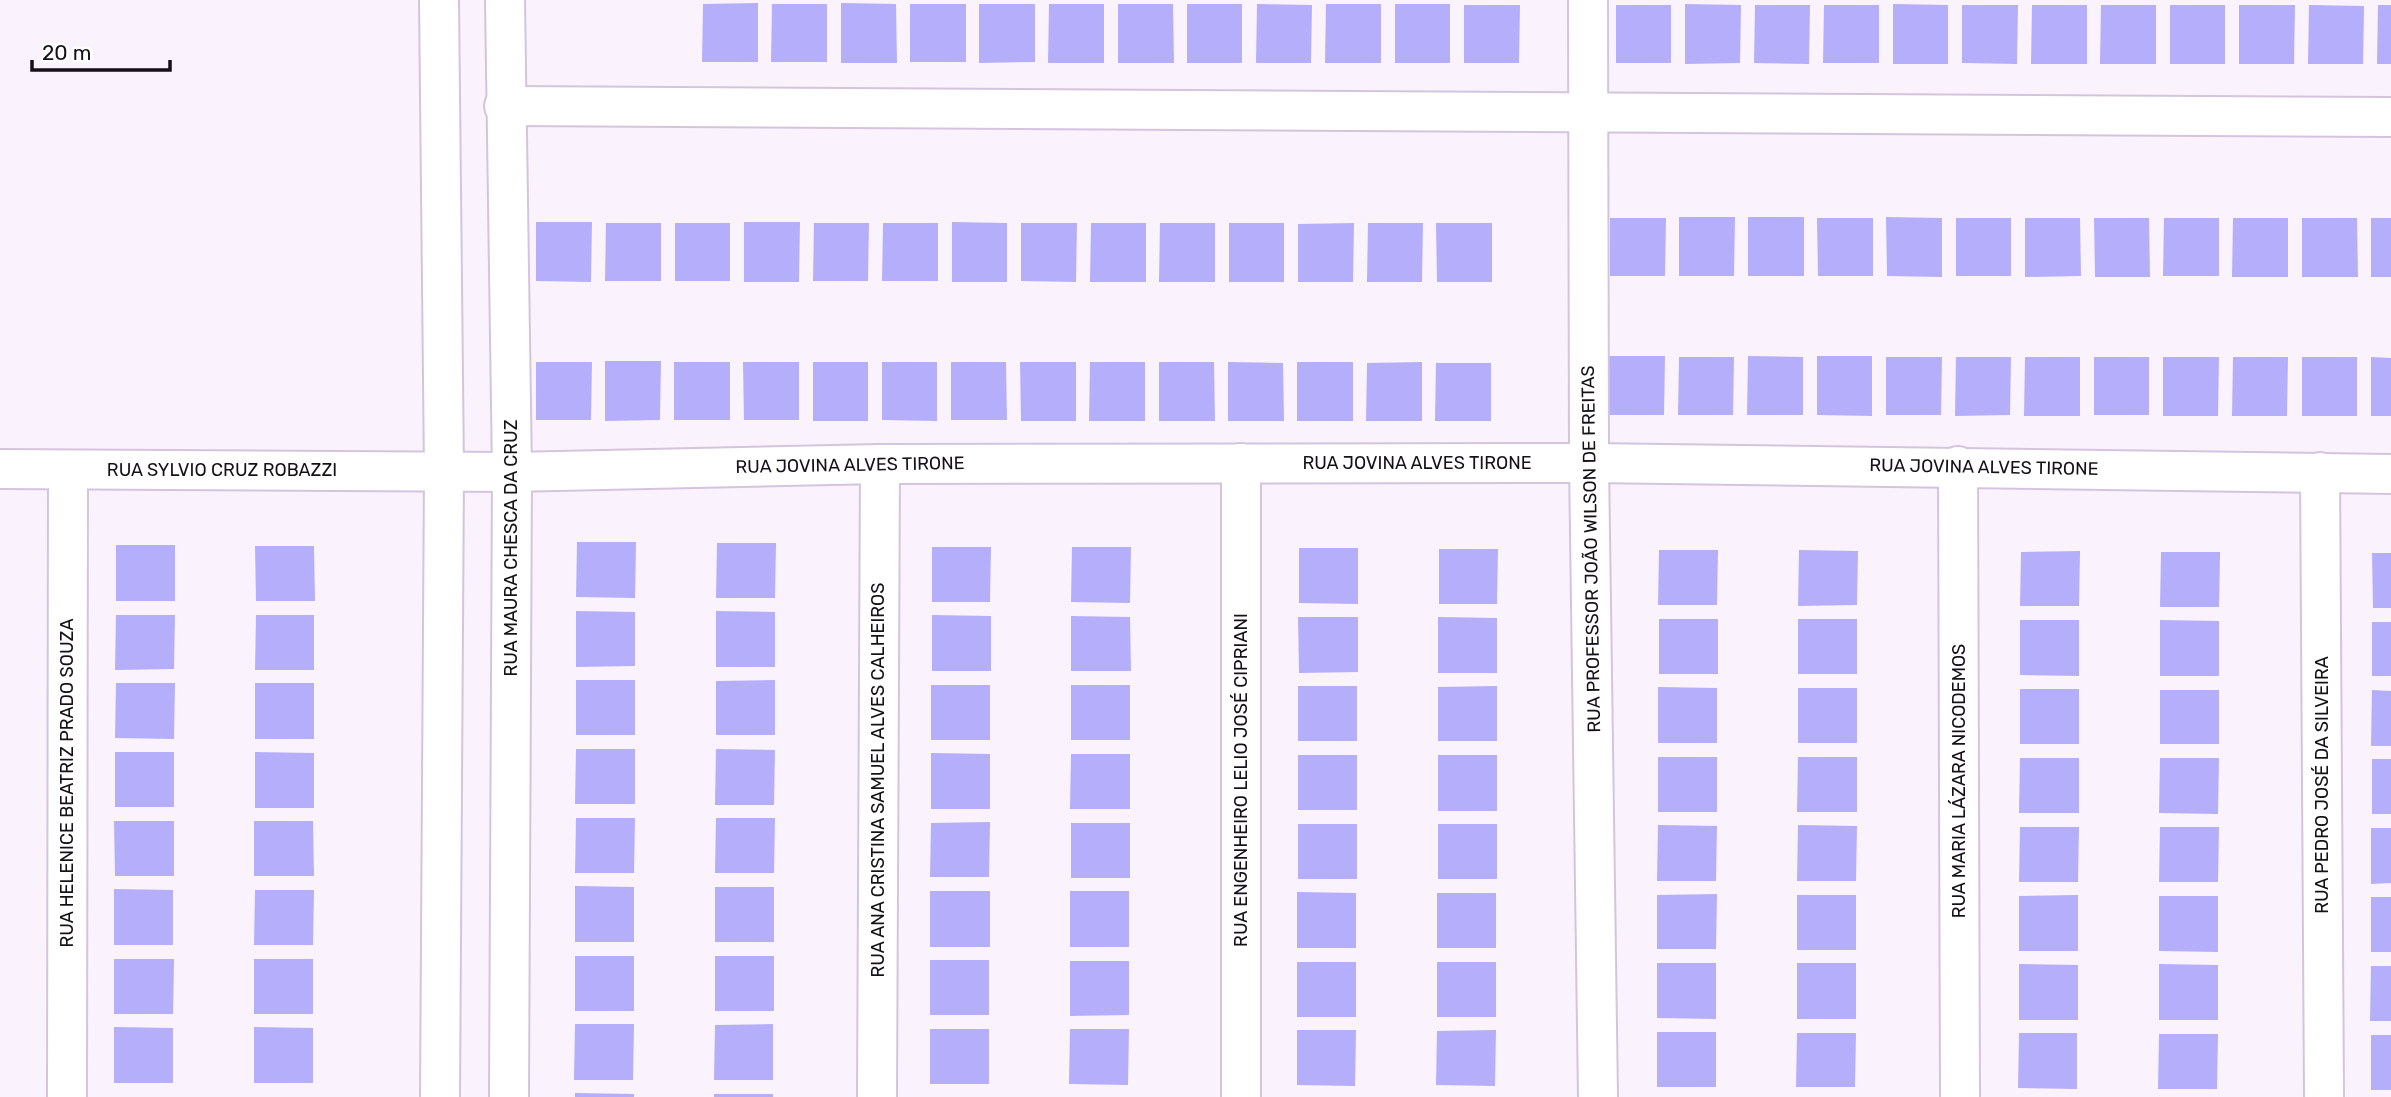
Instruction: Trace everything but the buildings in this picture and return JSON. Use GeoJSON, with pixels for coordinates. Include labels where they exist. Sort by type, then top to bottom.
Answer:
{"type":"FeatureCollection","features":[{"type":"Feature","properties":{"kind":"street"},"geometry":{"type":"LineString","coordinates":[[439,0],[443,471],[440,1097]]}},
{"type":"Feature","properties":{"kind":"street","name":"RUA MAURA CHESCA DA CRUZ"},"geometry":{"type":"LineString","coordinates":[[505,0],[504,106],[512,472],[509,1097]]}},
{"type":"Feature","properties":{"kind":"street","name":"RUA PROFESSOR JOÃO WILSON DE FREITAS"},"geometry":{"type":"LineString","coordinates":[[1588,0],[1589,463],[1598,1097]]}},
{"type":"Feature","properties":{"kind":"street"},"geometry":{"type":"LineString","coordinates":[[504,106],[2391,117]]}},
{"type":"Feature","properties":{"kind":"street","name":"RUA ENGENHEIRO LELIO JOSÉ CIPRIANI"},"geometry":{"type":"LineString","coordinates":[[1241,463],[1241,1097]]}},
{"type":"Feature","properties":{"kind":"street","name":"RUA JOVINA ALVES TIRONE"},"geometry":{"type":"LineString","coordinates":[[443,471],[512,472],[880,464],[1589,463],[2391,474]]}},
{"type":"Feature","properties":{"kind":"street","name":"RUA ANA CRISTINA SAMUEL ALVES CALHEIROS"},"geometry":{"type":"LineString","coordinates":[[877,1097],[880,464]]}},
{"type":"Feature","properties":{"kind":"street","name":"RUA MARIA LÁZARA NICODEMOS"},"geometry":{"type":"LineString","coordinates":[[1958,466],[1960,1097]]}},
{"type":"Feature","properties":{"kind":"street","name":"RUA SYLVIO CRUZ ROBAZZI"},"geometry":{"type":"LineString","coordinates":[[0,469],[443,471]]}},
{"type":"Feature","properties":{"kind":"street","name":"RUA HELENICE BEATRIZ PRADO SOUZA"},"geometry":{"type":"LineString","coordinates":[[66,1097],[68,470]]}},
{"type":"Feature","properties":{"kind":"street","name":"RUA PEDRO JOSÉ DA SILVEIRA"},"geometry":{"type":"LineString","coordinates":[[2320,472],[2324,1097]]}}]}
